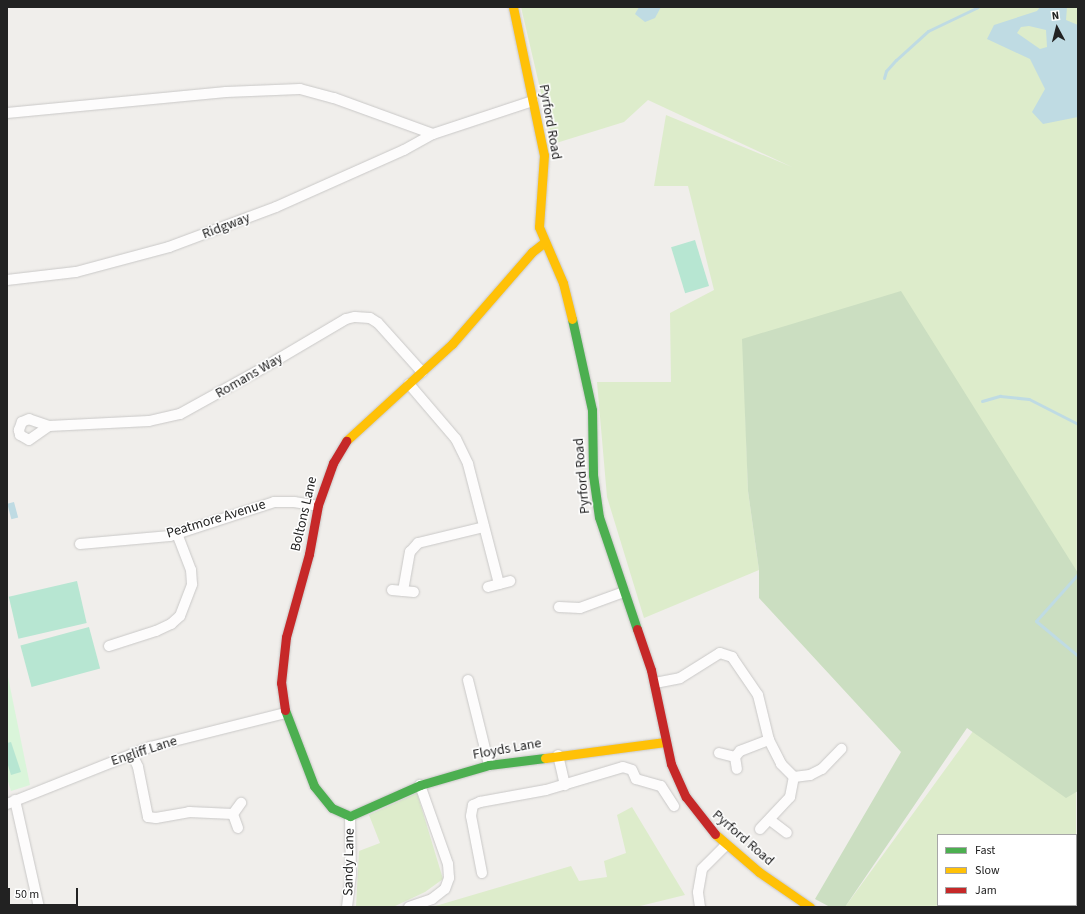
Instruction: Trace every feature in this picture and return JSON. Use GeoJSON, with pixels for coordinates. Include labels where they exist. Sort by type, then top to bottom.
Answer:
{"type":"FeatureCollection","features":[{"type":"Feature","properties":{"kind":"street","name":"Pyrford Road"},"geometry":{"type":"LineString","coordinates":[[513,7],[545,165],[538,211],[539,227],[563,283],[584,368],[592,410],[595,496],[599,517],[655,683],[665,742],[671,764],[686,797],[701,819],[726,845],[810,907]]}},
{"type":"Feature","properties":{"kind":"street"},"geometry":{"type":"LineString","coordinates":[[7,113],[226,92],[300,89],[334,98],[433,134]]}},
{"type":"Feature","properties":{"kind":"street","name":"Ridgway"},"geometry":{"type":"LineString","coordinates":[[7,280],[76,272],[169,247],[276,207],[404,150],[433,134],[533,101]]}},
{"type":"Feature","properties":{"kind":"street","name":"Boltons Lane"},"geometry":{"type":"LineString","coordinates":[[350,816],[332,808],[314,786],[285,713],[281,683],[282,657],[308,554],[318,506],[327,475],[347,439],[452,344],[532,252],[545,242]]}},
{"type":"Feature","properties":{"kind":"street","name":"Romans Way"},"geometry":{"type":"LineString","coordinates":[[49,426],[149,421],[180,414],[258,371],[346,319],[355,317],[370,318],[378,323],[422,372]]}},
{"type":"Feature","properties":{"kind":"street"},"geometry":{"type":"LineString","coordinates":[[409,384],[456,439],[468,464],[499,584]]}},
{"type":"Feature","properties":{"kind":"street","name":"Peatmore Avenue"},"geometry":{"type":"LineString","coordinates":[[87,541],[177,534],[274,502],[294,502],[318,506]]}},
{"type":"Feature","properties":{"kind":"street"},"geometry":{"type":"LineString","coordinates":[[403,591],[410,552],[418,543],[484,527]]}},
{"type":"Feature","properties":{"kind":"street"},"geometry":{"type":"LineString","coordinates":[[109,646],[119,638],[171,624],[186,607],[192,584],[191,570],[177,534]]}},
{"type":"Feature","properties":{"kind":"street"},"geometry":{"type":"LineString","coordinates":[[488,587],[510,581]]}},
{"type":"Feature","properties":{"kind":"street"},"geometry":{"type":"LineString","coordinates":[[392,590],[414,592]]}},
{"type":"Feature","properties":{"kind":"street"},"geometry":{"type":"LineString","coordinates":[[559,607],[580,608],[624,592]]}},
{"type":"Feature","properties":{"kind":"street"},"geometry":{"type":"LineString","coordinates":[[655,683],[680,678],[720,653],[726,653],[732,657],[758,695],[769,740],[781,764],[794,778]]}},
{"type":"Feature","properties":{"kind":"street"},"geometry":{"type":"LineString","coordinates":[[468,680],[489,765]]}},
{"type":"Feature","properties":{"kind":"street","name":"Engliff Lane"},"geometry":{"type":"LineString","coordinates":[[11,802],[132,754],[192,736],[285,713]]}},
{"type":"Feature","properties":{"kind":"street"},"geometry":{"type":"LineString","coordinates":[[737,769],[735,757],[740,751],[769,740]]}},
{"type":"Feature","properties":{"kind":"street","name":"Floyds Lane"},"geometry":{"type":"LineString","coordinates":[[350,816],[362,812],[420,785],[489,765],[665,742]]}},
{"type":"Feature","properties":{"kind":"street"},"geometry":{"type":"LineString","coordinates":[[132,754],[138,767],[148,817],[156,818],[189,812],[233,814]]}},
{"type":"Feature","properties":{"kind":"street"},"geometry":{"type":"LineString","coordinates":[[719,754],[735,757]]}},
{"type":"Feature","properties":{"kind":"street"},"geometry":{"type":"LineString","coordinates":[[558,755],[565,785]]}},
{"type":"Feature","properties":{"kind":"street"},"geometry":{"type":"LineString","coordinates":[[794,778],[810,775],[822,770],[839,756]]}},
{"type":"Feature","properties":{"kind":"street"},"geometry":{"type":"LineString","coordinates":[[482,873],[471,816],[473,805],[565,785],[617,767],[626,767],[632,770],[636,778],[661,786],[674,806]]}},
{"type":"Feature","properties":{"kind":"street"},"geometry":{"type":"LineString","coordinates":[[760,830],[790,797],[794,778]]}},
{"type":"Feature","properties":{"kind":"street"},"geometry":{"type":"LineString","coordinates":[[409,907],[432,899],[445,889],[449,878],[448,864],[420,785]]}},
{"type":"Feature","properties":{"kind":"street"},"geometry":{"type":"LineString","coordinates":[[11,802],[39,907]]}},
{"type":"Feature","properties":{"kind":"street"},"geometry":{"type":"LineString","coordinates":[[233,814],[241,803]]}},
{"type":"Feature","properties":{"kind":"street"},"geometry":{"type":"LineString","coordinates":[[233,814],[238,828]]}},
{"type":"Feature","properties":{"kind":"street","name":"Sandy Lane"},"geometry":{"type":"LineString","coordinates":[[347,907],[351,874],[350,816]]}},
{"type":"Feature","properties":{"kind":"street"},"geometry":{"type":"LineString","coordinates":[[770,820],[788,833]]}},
{"type":"Feature","properties":{"kind":"street"},"geometry":{"type":"LineString","coordinates":[[700,907],[698,892],[702,869],[726,845]]}},
{"type":"Feature","properties":{"kind":"green space"},"geometry":{"type":"Polygon","coordinates":[[[521,7],[1078,7],[1076,834],[937,834],[937,906],[1073,907],[845,907],[1070,598],[743,339],[748,491],[759,570],[644,618],[607,497],[597,382],[671,382],[670,313],[714,290],[688,186],[654,186],[666,115],[792,167],[648,100],[624,122],[553,144],[521,7]]]}},
{"type":"Feature","properties":{"kind":"green space"},"geometry":{"type":"Polygon","coordinates":[[[695,240],[709,286],[685,293],[671,247],[695,240]]]}},
{"type":"Feature","properties":{"kind":"green space"},"geometry":{"type":"Polygon","coordinates":[[[901,291],[1078,573],[1078,791],[1066,798],[967,728],[845,907],[830,907],[815,899],[901,752],[759,598],[759,570],[748,491],[742,339],[901,291]]]}},
{"type":"Feature","properties":{"kind":"green space"},"geometry":{"type":"Polygon","coordinates":[[[77,581],[87,623],[18,639],[9,597],[77,581]]]}},
{"type":"Feature","properties":{"kind":"green space"},"geometry":{"type":"Polygon","coordinates":[[[89,627],[100,669],[32,687],[20,645],[89,627]]]}},
{"type":"Feature","properties":{"kind":"green space"},"geometry":{"type":"Polygon","coordinates":[[[7,672],[30,785],[11,791],[7,778],[7,672]]]}},
{"type":"Feature","properties":{"kind":"green space"},"geometry":{"type":"Polygon","coordinates":[[[11,742],[21,772],[11,775],[7,762],[7,743],[11,742]]]}},
{"type":"Feature","properties":{"kind":"green space"},"geometry":{"type":"Polygon","coordinates":[[[417,793],[443,879],[425,892],[393,907],[356,907],[359,851],[380,843],[369,815],[417,793]]]}},
{"type":"Feature","properties":{"kind":"green space"},"geometry":{"type":"Polygon","coordinates":[[[632,807],[685,895],[636,907],[432,907],[571,866],[579,881],[607,877],[604,861],[626,853],[617,815],[632,807]]]}},
{"type":"Feature","properties":{"kind":"water"},"geometry":{"type":"Polygon","coordinates":[[[639,7],[661,7],[655,18],[645,22],[635,14],[639,7]]]}},
{"type":"Feature","properties":{"kind":"water"},"geometry":{"type":"Polygon","coordinates":[[[1040,7],[1067,7],[1066,20],[1078,25],[1078,117],[1043,124],[1032,112],[1045,89],[1030,59],[987,39],[994,25],[1037,11],[1040,7]],[[1029,26],[1021,27],[1017,33],[1040,49],[1047,47],[1046,30],[1029,26]]]}},
{"type":"Feature","properties":{"kind":"water"},"geometry":{"type":"Polygon","coordinates":[[[14,502],[18,517],[11,519],[7,504],[14,502]]]}},
{"type":"Feature","properties":{"kind":"waterway"},"geometry":{"type":"LineString","coordinates":[[884,78],[886,71],[896,60],[928,31],[978,7]]}},
{"type":"Feature","properties":{"kind":"waterway"},"geometry":{"type":"LineString","coordinates":[[982,401],[1000,396],[1029,399],[1078,424]]}},
{"type":"Feature","properties":{"kind":"waterway"},"geometry":{"type":"LineString","coordinates":[[1078,574],[1036,621],[1078,656]]}},
{"type":"Feature","properties":{"kind":"traffic: fast"},"geometry":{"type":"LineString","coordinates":[[572,319],[592,410],[593,475],[599,517],[637,629]]}},
{"type":"Feature","properties":{"kind":"traffic: fast"},"geometry":{"type":"LineString","coordinates":[[285,710],[314,786],[332,808],[350,816],[420,785],[489,765],[545,758]]}},
{"type":"Feature","properties":{"kind":"traffic: slow"},"geometry":{"type":"LineString","coordinates":[[513,7],[544,155],[539,227],[563,283],[572,319]]}},
{"type":"Feature","properties":{"kind":"traffic: slow"},"geometry":{"type":"LineString","coordinates":[[346,441],[452,344],[532,252],[545,242]]}},
{"type":"Feature","properties":{"kind":"traffic: slow"},"geometry":{"type":"LineString","coordinates":[[545,758],[665,742]]}},
{"type":"Feature","properties":{"kind":"traffic: slow"},"geometry":{"type":"LineString","coordinates":[[715,834],[759,872],[810,907]]}},
{"type":"Feature","properties":{"kind":"traffic: jam"},"geometry":{"type":"LineString","coordinates":[[285,710],[281,683],[286,637],[309,554],[318,505],[333,463],[346,441]]}},
{"type":"Feature","properties":{"kind":"traffic: jam"},"geometry":{"type":"LineString","coordinates":[[637,629],[651,670],[671,764],[686,797],[715,834]]}}]}
